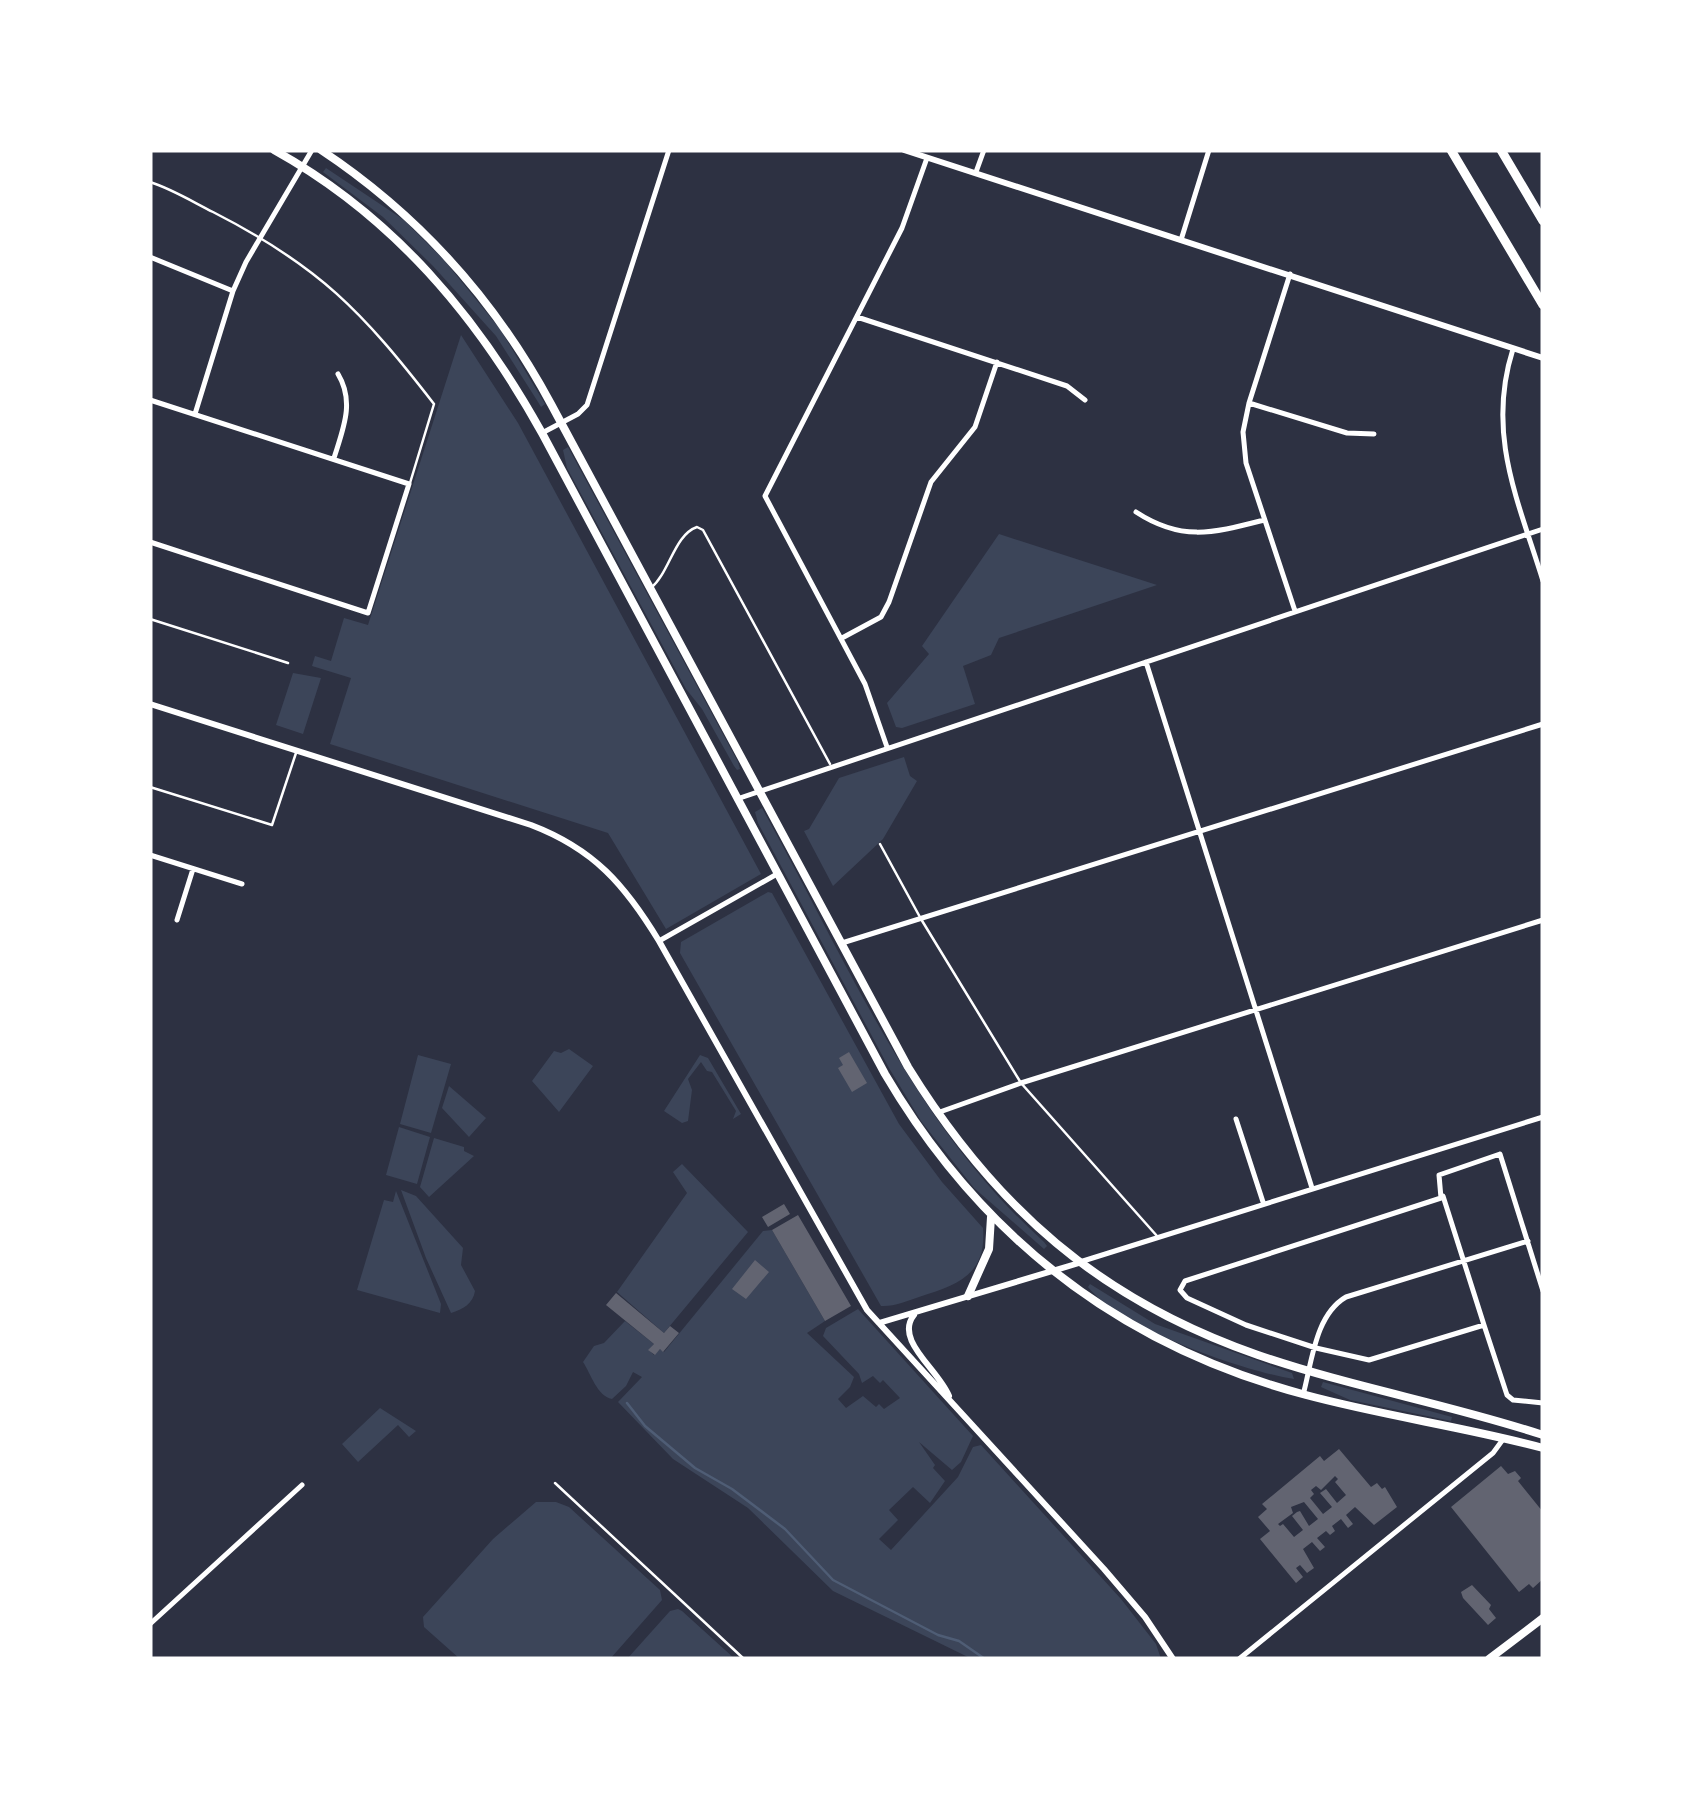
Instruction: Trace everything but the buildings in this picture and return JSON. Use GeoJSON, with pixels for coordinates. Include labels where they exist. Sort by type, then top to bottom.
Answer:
{"type":"FeatureCollection","features":[{"type":"Feature","properties":{"kind":"highway"},"geometry":{"type":"LineString","coordinates":[[1451,150],[1543,305]]}},
{"type":"Feature","properties":{"kind":"highway"},"geometry":{"type":"LineString","coordinates":[[1502,150],[1543,220]]}},
{"type":"Feature","properties":{"kind":"main road"},"geometry":{"type":"LineString","coordinates":[[274,150],[359,205],[427,268],[487,341],[542,433],[905,1107],[948,1169],[991,1216],[1106,1310],[1177,1350],[1303,1394],[1543,1448]]}},
{"type":"Feature","properties":{"kind":"main road"},"geometry":{"type":"LineString","coordinates":[[321,150],[385,196],[430,237],[469,281],[517,346],[908,1067],[937,1113],[994,1186],[1079,1263],[1136,1301],[1186,1327],[1310,1371],[1543,1432]]}},
{"type":"Feature","properties":{"kind":"main road"},"geometry":{"type":"LineString","coordinates":[[904,150],[1543,358]]}},
{"type":"Feature","properties":{"kind":"main road"},"geometry":{"type":"LineString","coordinates":[[150,704],[531,825],[566,840],[621,884],[658,941],[860,1299],[1129,1598],[1173,1659]]}},
{"type":"Feature","properties":{"kind":"main road"},"geometry":{"type":"LineString","coordinates":[[968,1296],[986,1258],[992,1235],[991,1216]]}},
{"type":"Feature","properties":{"kind":"main road"},"geometry":{"type":"LineString","coordinates":[[878,1323],[1079,1263]]}},
{"type":"Feature","properties":{"kind":"main road"},"geometry":{"type":"LineString","coordinates":[[917,1312],[907,1327],[910,1340],[941,1379],[952,1402]]}},
{"type":"Feature","properties":{"kind":"main road"},"geometry":{"type":"LineString","coordinates":[[1489,1659],[1543,1618]]}},
{"type":"Feature","properties":{"kind":"street"},"geometry":{"type":"LineString","coordinates":[[195,414],[234,291],[260,237],[312,150]]}},
{"type":"Feature","properties":{"kind":"street"},"geometry":{"type":"LineString","coordinates":[[542,433],[587,405],[669,150]]}},
{"type":"Feature","properties":{"kind":"street"},"geometry":{"type":"LineString","coordinates":[[976,172],[984,150]]}},
{"type":"Feature","properties":{"kind":"street"},"geometry":{"type":"LineString","coordinates":[[1181,240],[1209,150]]}},
{"type":"Feature","properties":{"kind":"street"},"geometry":{"type":"LineString","coordinates":[[887,747],[865,684],[765,496],[902,228],[928,158]]}},
{"type":"Feature","properties":{"kind":"street"},"geometry":{"type":"LineString","coordinates":[[150,257],[234,291]]}},
{"type":"Feature","properties":{"kind":"street"},"geometry":{"type":"LineString","coordinates":[[1290,274],[1243,432],[1246,462],[1295,612]]}},
{"type":"Feature","properties":{"kind":"street"},"geometry":{"type":"LineString","coordinates":[[857,317],[1066,386],[1084,400]]}},
{"type":"Feature","properties":{"kind":"street"},"geometry":{"type":"LineString","coordinates":[[1513,349],[1501,405],[1505,464],[1543,581]]}},
{"type":"Feature","properties":{"kind":"street"},"geometry":{"type":"LineString","coordinates":[[842,638],[881,617],[931,482],[975,427],[997,362]]}},
{"type":"Feature","properties":{"kind":"street"},"geometry":{"type":"LineString","coordinates":[[334,458],[347,416],[346,392],[338,374]]}},
{"type":"Feature","properties":{"kind":"street"},"geometry":{"type":"LineString","coordinates":[[150,400],[409,484],[368,613],[150,542]]}},
{"type":"Feature","properties":{"kind":"street"},"geometry":{"type":"LineString","coordinates":[[1249,402],[1347,433],[1374,434]]}},
{"type":"Feature","properties":{"kind":"street"},"geometry":{"type":"LineString","coordinates":[[1136,512],[1156,525],[1198,534],[1264,520]]}},
{"type":"Feature","properties":{"kind":"street"},"geometry":{"type":"LineString","coordinates":[[737,799],[1543,529]]}},
{"type":"Feature","properties":{"kind":"street"},"geometry":{"type":"LineString","coordinates":[[1146,662],[1312,1188]]}},
{"type":"Feature","properties":{"kind":"street"},"geometry":{"type":"LineString","coordinates":[[842,944],[1543,724]]}},
{"type":"Feature","properties":{"kind":"street"},"geometry":{"type":"LineString","coordinates":[[150,855],[242,884]]}},
{"type":"Feature","properties":{"kind":"street"},"geometry":{"type":"LineString","coordinates":[[177,920],[193,869]]}},
{"type":"Feature","properties":{"kind":"street"},"geometry":{"type":"LineString","coordinates":[[658,941],[777,874]]}},
{"type":"Feature","properties":{"kind":"street"},"geometry":{"type":"LineString","coordinates":[[937,1113],[1021,1083],[1543,920]]}},
{"type":"Feature","properties":{"kind":"street"},"geometry":{"type":"LineString","coordinates":[[1079,1263],[1543,1117]]}},
{"type":"Feature","properties":{"kind":"street"},"geometry":{"type":"LineString","coordinates":[[1236,1119],[1263,1203]]}},
{"type":"Feature","properties":{"kind":"street"},"geometry":{"type":"LineString","coordinates":[[1543,1291],[1500,1154],[1440,1175],[1442,1196],[1507,1395],[1513,1400],[1543,1403]]}},
{"type":"Feature","properties":{"kind":"street"},"geometry":{"type":"LineString","coordinates":[[1442,1196],[1185,1282],[1180,1290],[1187,1298],[1246,1325],[1316,1348],[1370,1360],[1484,1326]]}},
{"type":"Feature","properties":{"kind":"street"},"geometry":{"type":"LineString","coordinates":[[1303,1394],[1324,1316],[1334,1304],[1346,1296],[1528,1241]]}},
{"type":"Feature","properties":{"kind":"street"},"geometry":{"type":"LineString","coordinates":[[1239,1659],[1493,1453],[1504,1438]]}},
{"type":"Feature","properties":{"kind":"street"},"geometry":{"type":"LineString","coordinates":[[150,1624],[302,1484]]}},
{"type":"Feature","properties":{"kind":"lane"},"geometry":{"type":"LineString","coordinates":[[150,182],[260,237],[306,265],[385,340],[434,404],[409,484]]}},
{"type":"Feature","properties":{"kind":"lane"},"geometry":{"type":"LineString","coordinates":[[650,589],[661,580],[685,533],[697,527],[703,530],[831,766]]}},
{"type":"Feature","properties":{"kind":"lane"},"geometry":{"type":"LineString","coordinates":[[150,619],[288,663]]}},
{"type":"Feature","properties":{"kind":"lane"},"geometry":{"type":"LineString","coordinates":[[150,787],[272,826],[297,751]]}},
{"type":"Feature","properties":{"kind":"lane"},"geometry":{"type":"LineString","coordinates":[[880,844],[920,918],[1021,1083],[1158,1237]]}},
{"type":"Feature","properties":{"kind":"lane"},"geometry":{"type":"LineString","coordinates":[[554,1483],[744,1659]]}},
{"type":"Feature","properties":{"kind":"shaded area"},"geometry":{"type":"Polygon","coordinates":[[[326,168],[404,220],[444,260],[500,329],[545,404],[541,407],[496,336],[433,266],[383,217],[323,172],[326,168]]]}},
{"type":"Feature","properties":{"kind":"shaded area"},"geometry":{"type":"Polygon","coordinates":[[[461,335],[518,423],[761,874],[666,929],[608,833],[330,744],[351,678],[312,666],[315,656],[331,661],[344,618],[368,625],[461,335]]]}},
{"type":"Feature","properties":{"kind":"shaded area"},"geometry":{"type":"Polygon","coordinates":[[[568,447],[740,769],[734,766],[686,689],[567,468],[563,450],[568,447]]]}},
{"type":"Feature","properties":{"kind":"shaded area"},"geometry":{"type":"Polygon","coordinates":[[[999,534],[1157,585],[999,638],[991,655],[963,666],[975,704],[896,727],[887,703],[929,654],[922,646],[999,534]]]}},
{"type":"Feature","properties":{"kind":"shaded area"},"geometry":{"type":"Polygon","coordinates":[[[293,673],[321,678],[303,734],[276,725],[293,673]]]}},
{"type":"Feature","properties":{"kind":"shaded area"},"geometry":{"type":"Polygon","coordinates":[[[904,757],[910,776],[917,781],[883,839],[833,886],[804,831],[809,829],[839,778],[904,757]]]}},
{"type":"Feature","properties":{"kind":"shaded area"},"geometry":{"type":"Polygon","coordinates":[[[762,808],[919,1093],[956,1146],[1044,1242],[1044,1249],[974,1188],[921,1121],[758,823],[755,812],[762,808]]]}},
{"type":"Feature","properties":{"kind":"shaded area"},"geometry":{"type":"Polygon","coordinates":[[[768,892],[899,1124],[983,1228],[980,1257],[957,1283],[881,1306],[680,953],[681,942],[768,892]]]}},
{"type":"Feature","properties":{"kind":"shaded area"},"geometry":{"type":"Polygon","coordinates":[[[569,1049],[593,1066],[559,1112],[532,1081],[554,1051],[569,1049]]]}},
{"type":"Feature","properties":{"kind":"shaded area"},"geometry":{"type":"Polygon","coordinates":[[[418,1055],[451,1064],[431,1133],[400,1124],[418,1055]]]}},
{"type":"Feature","properties":{"kind":"shaded area"},"geometry":{"type":"Polygon","coordinates":[[[700,1055],[708,1058],[741,1114],[733,1119],[736,1111],[712,1072],[701,1062],[688,1079],[692,1090],[688,1121],[682,1123],[664,1111],[700,1055]]]}},
{"type":"Feature","properties":{"kind":"shaded area"},"geometry":{"type":"Polygon","coordinates":[[[449,1086],[486,1118],[469,1137],[442,1108],[449,1086]]]}},
{"type":"Feature","properties":{"kind":"shaded area"},"geometry":{"type":"Polygon","coordinates":[[[399,1127],[430,1137],[417,1184],[386,1175],[399,1127]]]}},
{"type":"Feature","properties":{"kind":"shaded area"},"geometry":{"type":"Polygon","coordinates":[[[434,1138],[464,1147],[474,1156],[429,1197],[420,1187],[434,1138]]]}},
{"type":"Feature","properties":{"kind":"shaded area"},"geometry":{"type":"Polygon","coordinates":[[[682,1164],[748,1232],[664,1333],[617,1292],[687,1193],[673,1172],[682,1164]]]}},
{"type":"Feature","properties":{"kind":"shaded area"},"geometry":{"type":"Polygon","coordinates":[[[401,1190],[416,1196],[463,1248],[461,1265],[475,1291],[470,1303],[460,1310],[451,1313],[401,1190]]]}},
{"type":"Feature","properties":{"kind":"shaded area"},"geometry":{"type":"Polygon","coordinates":[[[396,1191],[441,1304],[440,1313],[357,1290],[384,1200],[393,1202],[396,1191]]]}},
{"type":"Feature","properties":{"kind":"shaded area"},"geometry":{"type":"Polygon","coordinates":[[[772,1230],[825,1321],[807,1333],[854,1377],[838,1399],[846,1408],[863,1396],[884,1409],[900,1398],[883,1380],[880,1383],[873,1376],[862,1383],[859,1374],[823,1336],[826,1328],[858,1309],[973,1436],[961,1462],[952,1470],[919,1442],[945,1481],[930,1503],[913,1487],[889,1510],[898,1520],[879,1539],[891,1550],[958,1477],[973,1447],[981,1445],[1121,1599],[1156,1644],[1161,1659],[972,1659],[833,1591],[748,1508],[673,1459],[618,1402],[642,1377],[633,1372],[626,1386],[612,1399],[602,1394],[583,1362],[594,1346],[604,1343],[625,1321],[654,1344],[649,1350],[654,1355],[660,1349],[664,1352],[763,1231],[772,1230]]]}},
{"type":"Feature","properties":{"kind":"shaded area"},"geometry":{"type":"Polygon","coordinates":[[[1090,1284],[1155,1324],[1292,1373],[1294,1379],[1215,1357],[1154,1332],[1104,1302],[1088,1287],[1090,1284]]]}},
{"type":"Feature","properties":{"kind":"shaded area"},"geometry":{"type":"Polygon","coordinates":[[[1323,1382],[1452,1417],[1451,1421],[1350,1400],[1321,1387],[1323,1382]]]}},
{"type":"Feature","properties":{"kind":"shaded area"},"geometry":{"type":"Polygon","coordinates":[[[380,1408],[416,1431],[409,1437],[398,1425],[358,1462],[342,1444],[380,1408]]]}},
{"type":"Feature","properties":{"kind":"shaded area"},"geometry":{"type":"Polygon","coordinates":[[[536,1502],[569,1507],[660,1590],[662,1600],[610,1659],[460,1659],[424,1627],[423,1617],[493,1539],[536,1502]]]}},
{"type":"Feature","properties":{"kind":"shaded area"},"geometry":{"type":"Polygon","coordinates":[[[678,1609],[735,1659],[627,1659],[670,1611],[678,1609]]]}},
{"type":"Feature","properties":{"kind":"waterway"},"geometry":{"type":"LineString","coordinates":[[627,1403],[645,1426],[695,1468],[732,1489],[785,1529],[833,1580],[938,1635],[959,1641],[985,1659]]}}]}
